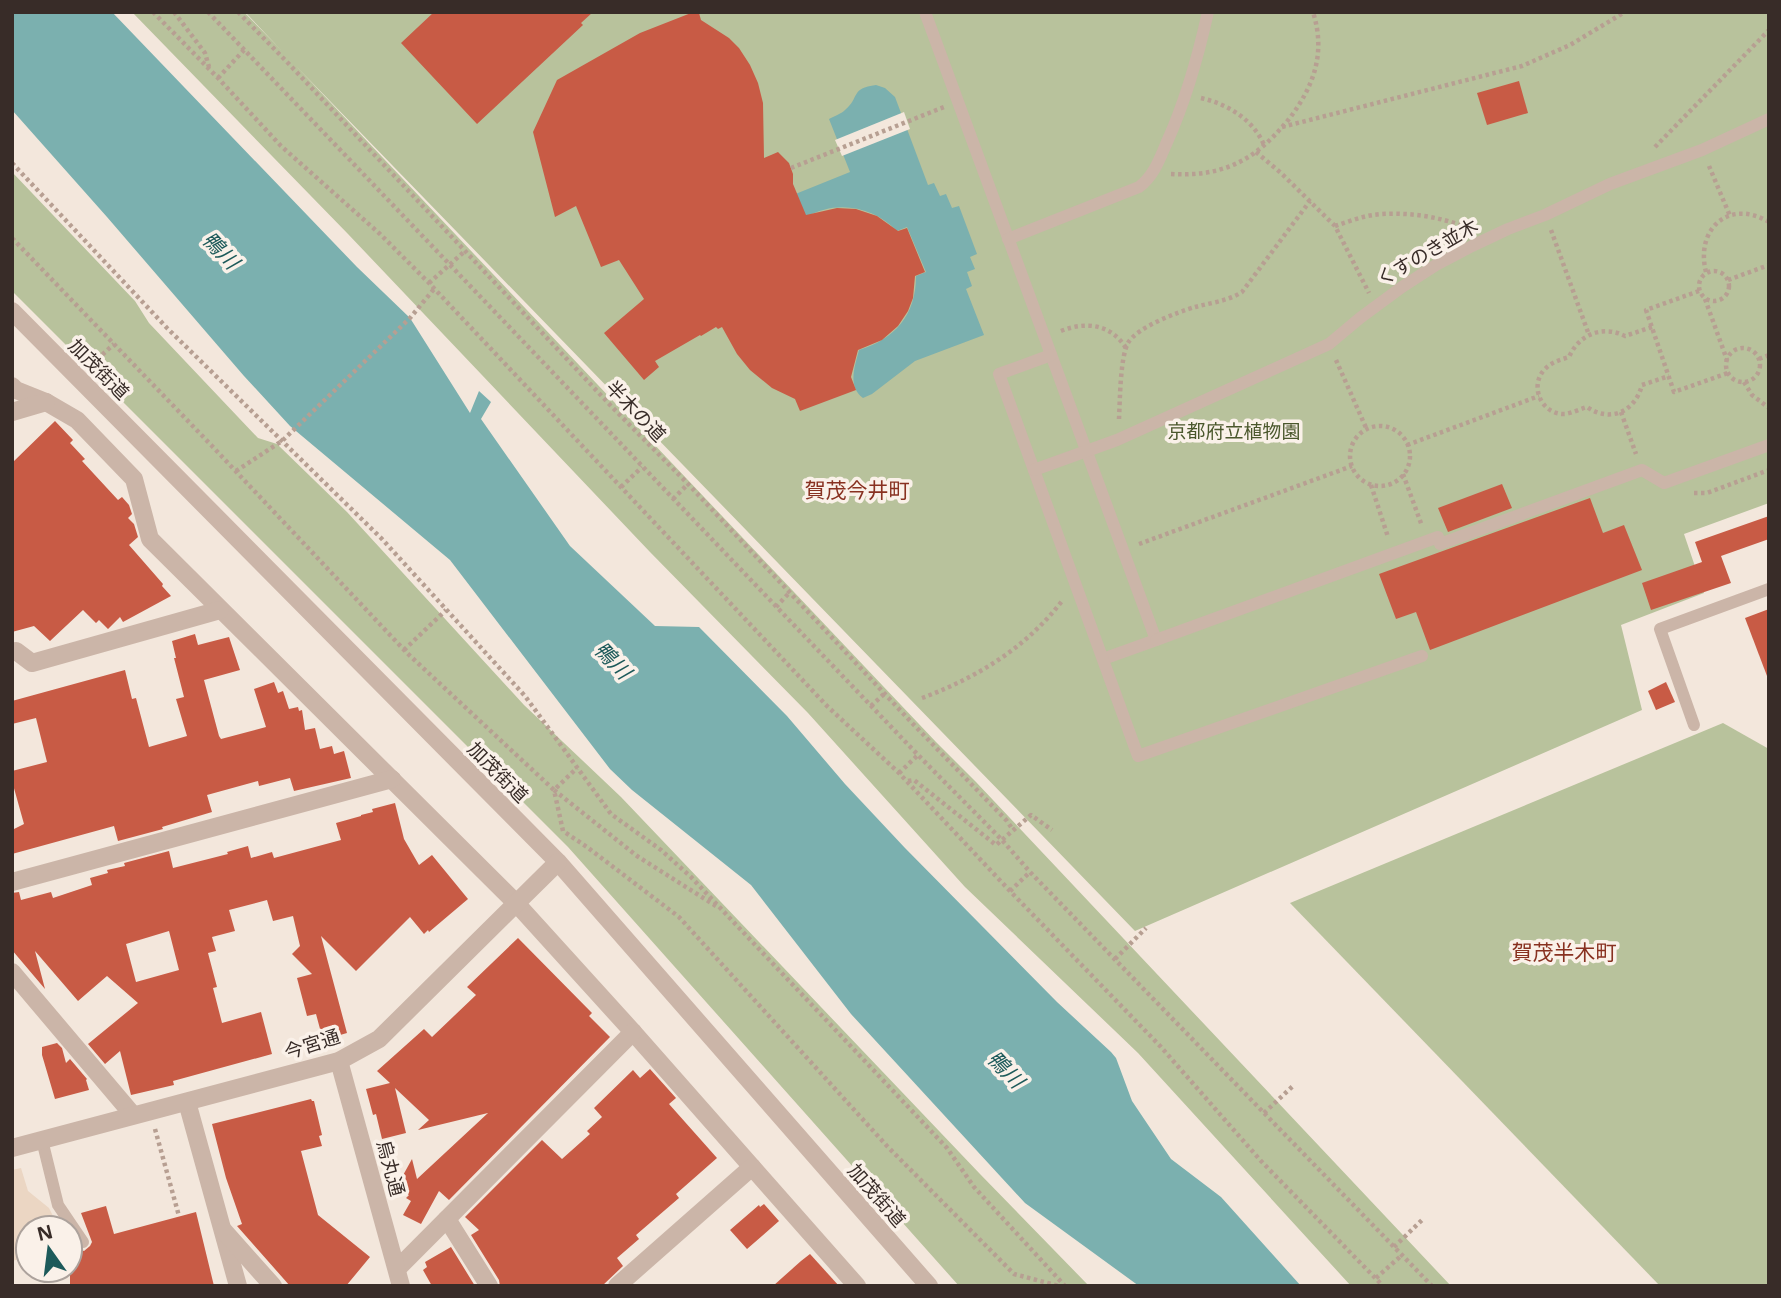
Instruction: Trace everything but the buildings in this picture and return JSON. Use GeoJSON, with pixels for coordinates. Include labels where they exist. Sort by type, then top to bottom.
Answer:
{"type":"FeatureCollection","features":[{"type":"Feature","properties":{"kind":"street","name":"加茂街道"},"geometry":{"type":"LineString","coordinates":[[12,311],[558,862],[929,1286]]}},
{"type":"Feature","properties":{"kind":"street"},"geometry":{"type":"LineString","coordinates":[[12,386],[77,420],[134,480],[150,539],[516,903],[857,1286]]}},
{"type":"Feature","properties":{"kind":"street"},"geometry":{"type":"LineString","coordinates":[[12,412],[46,402]]}},
{"type":"Feature","properties":{"kind":"street"},"geometry":{"type":"LineString","coordinates":[[12,652],[16,651],[32,663],[220,610]]}},
{"type":"Feature","properties":{"kind":"street"},"geometry":{"type":"LineString","coordinates":[[12,882],[392,779]]}},
{"type":"Feature","properties":{"kind":"street","name":"今宮通"},"geometry":{"type":"LineString","coordinates":[[12,1148],[340,1060],[379,1039],[558,862]]}},
{"type":"Feature","properties":{"kind":"street"},"geometry":{"type":"LineString","coordinates":[[16,982],[133,1115]]}},
{"type":"Feature","properties":{"kind":"street"},"geometry":{"type":"LineString","coordinates":[[399,1277],[447,1219],[633,1032]]}},
{"type":"Feature","properties":{"kind":"street","name":"烏丸通"},"geometry":{"type":"LineString","coordinates":[[340,1060],[399,1277]]}},
{"type":"Feature","properties":{"kind":"street"},"geometry":{"type":"LineString","coordinates":[[187,1102],[238,1286]]}},
{"type":"Feature","properties":{"kind":"street"},"geometry":{"type":"LineString","coordinates":[[617,1286],[752,1167]]}},
{"type":"Feature","properties":{"kind":"street"},"geometry":{"type":"LineString","coordinates":[[447,1219],[489,1286]]}},
{"type":"Feature","properties":{"kind":"street"},"geometry":{"type":"LineString","coordinates":[[220,1227],[273,1286]]}},
{"type":"Feature","properties":{"kind":"lane"},"geometry":{"type":"LineString","coordinates":[[925,12],[1156,640]]}},
{"type":"Feature","properties":{"kind":"lane"},"geometry":{"type":"LineString","coordinates":[[1008,239],[1139,187],[1147,181],[1186,96],[1208,12]]}},
{"type":"Feature","properties":{"kind":"lane","name":"くすのき並木"},"geometry":{"type":"LineString","coordinates":[[1034,470],[1117,440],[1329,344],[1375,306],[1436,265],[1591,193],[1769,119]]}},
{"type":"Feature","properties":{"kind":"lane"},"geometry":{"type":"LineString","coordinates":[[1051,355],[999,374],[1139,756],[1422,656]]}},
{"type":"Feature","properties":{"kind":"lane"},"geometry":{"type":"LineString","coordinates":[[1103,659],[1438,537],[1440,544],[1642,470],[1664,483],[1769,445]]}},
{"type":"Feature","properties":{"kind":"lane"},"geometry":{"type":"LineString","coordinates":[[1693,724],[1660,629],[1769,589]]}},
{"type":"Feature","properties":{"kind":"lane"},"geometry":{"type":"LineString","coordinates":[[42,1140],[58,1205],[64,1214]]}},
{"type":"Feature","properties":{"kind":"path"},"geometry":{"type":"LineString","coordinates":[[153,12],[281,146],[380,234],[434,289],[827,706],[899,773],[1161,1047],[1261,1161],[1383,1286]]}},
{"type":"Feature","properties":{"kind":"path"},"geometry":{"type":"LineString","coordinates":[[174,12],[205,53],[211,71]]}},
{"type":"Feature","properties":{"kind":"path"},"geometry":{"type":"LineString","coordinates":[[208,12],[1030,872],[1432,1286]]}},
{"type":"Feature","properties":{"kind":"path","name":"半木の道"},"geometry":{"type":"LineString","coordinates":[[238,12],[1013,830]]}},
{"type":"Feature","properties":{"kind":"path"},"geometry":{"type":"LineString","coordinates":[[1154,170],[1182,175],[1211,172],[1238,163],[1265,145],[1305,96],[1314,75],[1318,39],[1313,12]]}},
{"type":"Feature","properties":{"kind":"path"},"geometry":{"type":"LineString","coordinates":[[1282,127],[1522,66],[1570,46],[1625,12]]}},
{"type":"Feature","properties":{"kind":"path"},"geometry":{"type":"LineString","coordinates":[[1637,174],[1664,137],[1769,30]]}},
{"type":"Feature","properties":{"kind":"path"},"geometry":{"type":"LineString","coordinates":[[218,78],[244,50]]}},
{"type":"Feature","properties":{"kind":"path"},"geometry":{"type":"LineString","coordinates":[[1186,96],[1217,102],[1236,112],[1245,118],[1265,145]]}},
{"type":"Feature","properties":{"kind":"path"},"geometry":{"type":"LineString","coordinates":[[791,167],[957,101]]}},
{"type":"Feature","properties":{"kind":"path"},"geometry":{"type":"LineString","coordinates":[[1702,149],[1730,216]]}},
{"type":"Feature","properties":{"kind":"path"},"geometry":{"type":"LineString","coordinates":[[1256,152],[1335,226],[1375,306]]}},
{"type":"Feature","properties":{"kind":"path"},"geometry":{"type":"LineString","coordinates":[[12,163],[167,328],[382,540],[525,696],[611,814],[661,850],[691,877],[947,1148],[974,1186],[1065,1286]]}},
{"type":"Feature","properties":{"kind":"path"},"geometry":{"type":"LineString","coordinates":[[1117,440],[1122,372],[1126,348],[1131,340],[1161,320],[1186,310],[1229,299],[1242,292],[1310,201]]}},
{"type":"Feature","properties":{"kind":"path"},"geometry":{"type":"LineString","coordinates":[[1727,360],[1733,352],[1742,348],[1752,351],[1759,359],[1759,369],[1749,381],[1744,382],[1735,380],[1728,373],[1727,360],[1705,299],[1699,291],[1699,282],[1706,272],[1703,247],[1716,224],[1730,216],[1745,214],[1761,217],[1769,222]]}},
{"type":"Feature","properties":{"kind":"path"},"geometry":{"type":"LineString","coordinates":[[1335,226],[1372,215],[1409,215],[1459,225],[1473,231],[1483,241]]}},
{"type":"Feature","properties":{"kind":"path"},"geometry":{"type":"LineString","coordinates":[[1545,215],[1589,335]]}},
{"type":"Feature","properties":{"kind":"path"},"geometry":{"type":"LineString","coordinates":[[12,239],[404,650],[554,790],[637,856],[723,911]]}},
{"type":"Feature","properties":{"kind":"path"},"geometry":{"type":"LineString","coordinates":[[429,284],[465,251]]}},
{"type":"Feature","properties":{"kind":"path"},"geometry":{"type":"LineString","coordinates":[[1728,280],[1769,265]]}},
{"type":"Feature","properties":{"kind":"path"},"geometry":{"type":"LineString","coordinates":[[1705,299],[1714,301],[1723,298],[1729,290],[1725,275],[1716,271],[1706,272]]}},
{"type":"Feature","properties":{"kind":"path"},"geometry":{"type":"LineString","coordinates":[[236,471],[282,440],[410,318],[434,289]]}},
{"type":"Feature","properties":{"kind":"path"},"geometry":{"type":"LineString","coordinates":[[1699,291],[1646,310],[1674,392],[1728,373]]}},
{"type":"Feature","properties":{"kind":"path"},"geometry":{"type":"LineString","coordinates":[[1066,329],[1088,325],[1103,328],[1116,336],[1126,348]]}},
{"type":"Feature","properties":{"kind":"path"},"geometry":{"type":"LineString","coordinates":[[1652,327],[1625,336],[1607,331],[1589,335],[1579,342],[1569,357],[1553,363],[1543,371],[1538,382],[1539,396],[1546,407],[1558,413],[1570,413],[1587,407],[1603,414],[1615,414],[1635,401],[1642,385],[1669,376]]}},
{"type":"Feature","properties":{"kind":"path"},"geometry":{"type":"LineString","coordinates":[[92,364],[114,344]]}},
{"type":"Feature","properties":{"kind":"path"},"geometry":{"type":"LineString","coordinates":[[1329,344],[1367,429]]}},
{"type":"Feature","properties":{"kind":"path"},"geometry":{"type":"LineString","coordinates":[[1759,359],[1769,355]]}},
{"type":"Feature","properties":{"kind":"path"},"geometry":{"type":"LineString","coordinates":[[1744,382],[1752,395],[1769,408]]}},
{"type":"Feature","properties":{"kind":"path"},"geometry":{"type":"LineString","coordinates":[[1407,445],[1539,396]]}},
{"type":"Feature","properties":{"kind":"path"},"geometry":{"type":"LineString","coordinates":[[1621,412],[1642,470]]}},
{"type":"Feature","properties":{"kind":"path"},"geometry":{"type":"LineString","coordinates":[[1387,427],[1399,434],[1407,445],[1409,460],[1404,474],[1398,479],[1385,485],[1371,485],[1360,478],[1352,466],[1350,459],[1354,442],[1367,429],[1387,427]]}},
{"type":"Feature","properties":{"kind":"path"},"geometry":{"type":"LineString","coordinates":[[1122,551],[1352,466]]}},
{"type":"Feature","properties":{"kind":"path"},"geometry":{"type":"LineString","coordinates":[[621,487],[642,467]]}},
{"type":"Feature","properties":{"kind":"path"},"geometry":{"type":"LineString","coordinates":[[1707,493],[1769,470]]}},
{"type":"Feature","properties":{"kind":"path"},"geometry":{"type":"LineString","coordinates":[[1404,474],[1427,541]]}},
{"type":"Feature","properties":{"kind":"path"},"geometry":{"type":"LineString","coordinates":[[673,499],[688,484]]}},
{"type":"Feature","properties":{"kind":"path"},"geometry":{"type":"LineString","coordinates":[[1371,485],[1393,553]]}},
{"type":"Feature","properties":{"kind":"path"},"geometry":{"type":"LineString","coordinates":[[922,698],[973,676],[1008,653],[1040,626],[1075,583]]}},
{"type":"Feature","properties":{"kind":"path"},"geometry":{"type":"LineString","coordinates":[[776,607],[789,593]]}},
{"type":"Feature","properties":{"kind":"path"},"geometry":{"type":"LineString","coordinates":[[404,650],[446,610]]}},
{"type":"Feature","properties":{"kind":"path"},"geometry":{"type":"LineString","coordinates":[[871,706],[884,694]]}},
{"type":"Feature","properties":{"kind":"path"},"geometry":{"type":"LineString","coordinates":[[899,773],[918,755]]}},
{"type":"Feature","properties":{"kind":"path"},"geometry":{"type":"LineString","coordinates":[[554,790],[577,768]]}},
{"type":"Feature","properties":{"kind":"path"},"geometry":{"type":"LineString","coordinates":[[907,782],[914,780],[996,845],[1031,815],[1052,830]]}},
{"type":"Feature","properties":{"kind":"path"},"geometry":{"type":"LineString","coordinates":[[554,790],[563,831],[678,917],[887,1146],[1014,1274],[1059,1286]]}},
{"type":"Feature","properties":{"kind":"path"},"geometry":{"type":"LineString","coordinates":[[1010,891],[1030,872]]}},
{"type":"Feature","properties":{"kind":"path"},"geometry":{"type":"LineString","coordinates":[[1115,959],[1146,928]]}},
{"type":"Feature","properties":{"kind":"path"},"geometry":{"type":"LineString","coordinates":[[1264,1113],[1294,1086]]}},
{"type":"Feature","properties":{"kind":"path"},"geometry":{"type":"LineString","coordinates":[[154,1128],[179,1216]]}},
{"type":"Feature","properties":{"kind":"path"},"geometry":{"type":"LineString","coordinates":[[1394,1247],[1422,1220]]}},
{"type":"Feature","properties":{"kind":"path"},"geometry":{"type":"LineString","coordinates":[[1376,1278],[1402,1255]]}},
{"type":"Feature","properties":{"kind":"green space","name":"京都府立植物園"},"geometry":{"type":"Polygon","coordinates":[[[132,12],[244,12],[282,51],[245,12],[1769,12],[1769,503],[1684,534],[1704,593],[1621,625],[1642,710],[1135,931],[296,66],[1451,1286],[1351,1286],[1138,1053],[965,887],[808,713],[132,12]]]}},
{"type":"Feature","properties":{"kind":"green space"},"geometry":{"type":"Polygon","coordinates":[[[12,172],[135,301],[149,323],[258,438],[277,444],[347,512],[524,705],[621,797],[1089,1286],[959,1286],[568,847],[12,291],[12,172]]]}},
{"type":"Feature","properties":{"kind":"green space"},"geometry":{"type":"Polygon","coordinates":[[[1723,723],[1769,749],[1769,1286],[1660,1286],[1290,903],[1723,723]]]}},
{"type":"Feature","properties":{"kind":"shaded area"},"geometry":{"type":"Polygon","coordinates":[[[21,1168],[28,1191],[49,1208],[52,1214],[14,1214],[12,1261],[12,1170],[21,1168]]]}},
{"type":"Feature","properties":{"kind":"water","name":"鴨川"},"geometry":{"type":"Polygon","coordinates":[[[12,12],[112,12],[357,267],[410,318],[470,413],[479,391],[491,402],[481,419],[570,546],[655,626],[699,627],[787,716],[905,848],[1057,1002],[1111,1052],[1116,1058],[1132,1101],[1171,1159],[1221,1197],[1301,1286],[1139,1286],[1025,1203],[851,1014],[751,885],[632,790],[610,769],[450,560],[290,426],[12,110],[12,12]]]}},
{"type":"Feature","properties":{"kind":"water"},"geometry":{"type":"Polygon","coordinates":[[[876,85],[885,88],[895,97],[928,185],[934,183],[940,196],[946,194],[952,208],[959,206],[977,254],[970,257],[975,269],[967,272],[972,286],[966,289],[984,335],[915,361],[863,398],[854,382],[859,350],[883,339],[901,324],[912,302],[916,276],[926,272],[907,227],[897,231],[877,216],[854,208],[830,208],[806,217],[788,197],[850,172],[829,119],[850,106],[862,88],[876,85]]]}},
{"type":"Feature","properties":{"kind":"pier"},"geometry":{"type":"Polygon","coordinates":[[[904,112],[910,129],[842,156],[835,140],[904,112]]]}},
{"type":"Feature","properties":{"kind":"district","name":"賀茂今井町"},"geometry":{"type":"Point","coordinates":[857,490]}},
{"type":"Feature","properties":{"kind":"district","name":"賀茂半木町"},"geometry":{"type":"Point","coordinates":[1564,952]}}]}
